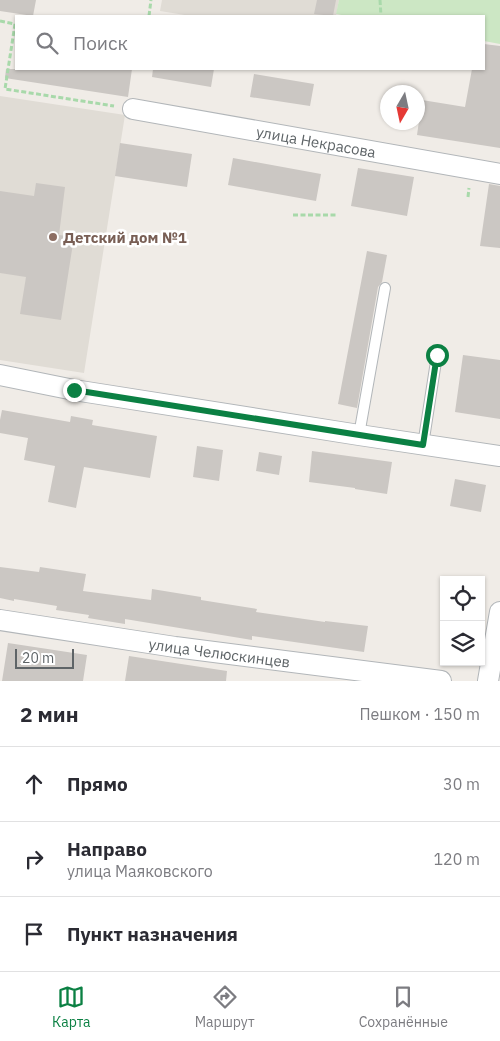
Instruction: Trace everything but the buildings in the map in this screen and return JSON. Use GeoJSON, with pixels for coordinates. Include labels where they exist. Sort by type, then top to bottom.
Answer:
{"type":"FeatureCollection","features":[{"type":"Feature","properties":{"kind":"street","name":"улица Некрасова"},"geometry":{"type":"LineString","coordinates":[[133,110],[500,174]]}},
{"type":"Feature","properties":{"kind":"street"},"geometry":{"type":"LineString","coordinates":[[0,375],[74,390],[500,456]]}},
{"type":"Feature","properties":{"kind":"street"},"geometry":{"type":"LineString","coordinates":[[488,681],[500,612]]}},
{"type":"Feature","properties":{"kind":"street","name":"улица Челюскинцев"},"geometry":{"type":"LineString","coordinates":[[0,620],[175,647],[442,681]]}},
{"type":"Feature","properties":{"kind":"lane"},"geometry":{"type":"LineString","coordinates":[[359,435],[385,288]]}},
{"type":"Feature","properties":{"kind":"lane"},"geometry":{"type":"LineString","coordinates":[[423,445],[437,355]]}},
{"type":"Feature","properties":{"kind":"path"},"geometry":{"type":"LineString","coordinates":[[149,15],[151,0]]}},
{"type":"Feature","properties":{"kind":"path"},"geometry":{"type":"LineString","coordinates":[[380,0],[381,15]]}},
{"type":"Feature","properties":{"kind":"path"},"geometry":{"type":"LineString","coordinates":[[0,21],[15,24],[5,89]]}},
{"type":"Feature","properties":{"kind":"path"},"geometry":{"type":"LineString","coordinates":[[0,88],[133,110]]}},
{"type":"Feature","properties":{"kind":"path"},"geometry":{"type":"LineString","coordinates":[[294,215],[338,215]]}},
{"type":"Feature","properties":{"kind":"shaded area"},"geometry":{"type":"Polygon","coordinates":[[[162,0],[339,0],[336,15],[185,15],[160,11],[162,0]]]}},
{"type":"Feature","properties":{"kind":"shaded area","name":"Детский дом №1"},"geometry":{"type":"Polygon","coordinates":[[[0,96],[125,115],[84,373],[0,360],[0,96]]]}},
{"type":"Feature","properties":{"kind":"green space"},"geometry":{"type":"Polygon","coordinates":[[[339,0],[500,0],[500,44],[485,41],[485,15],[336,14],[339,0]]]}},
{"type":"Feature","properties":{"kind":"place","name":"Детский дом №1"},"geometry":{"type":"Point","coordinates":[53,237]}},
{"type":"Feature","properties":{"kind":"route"},"geometry":{"type":"LineString","coordinates":[[74,390],[423,445],[437,355]]}}]}
